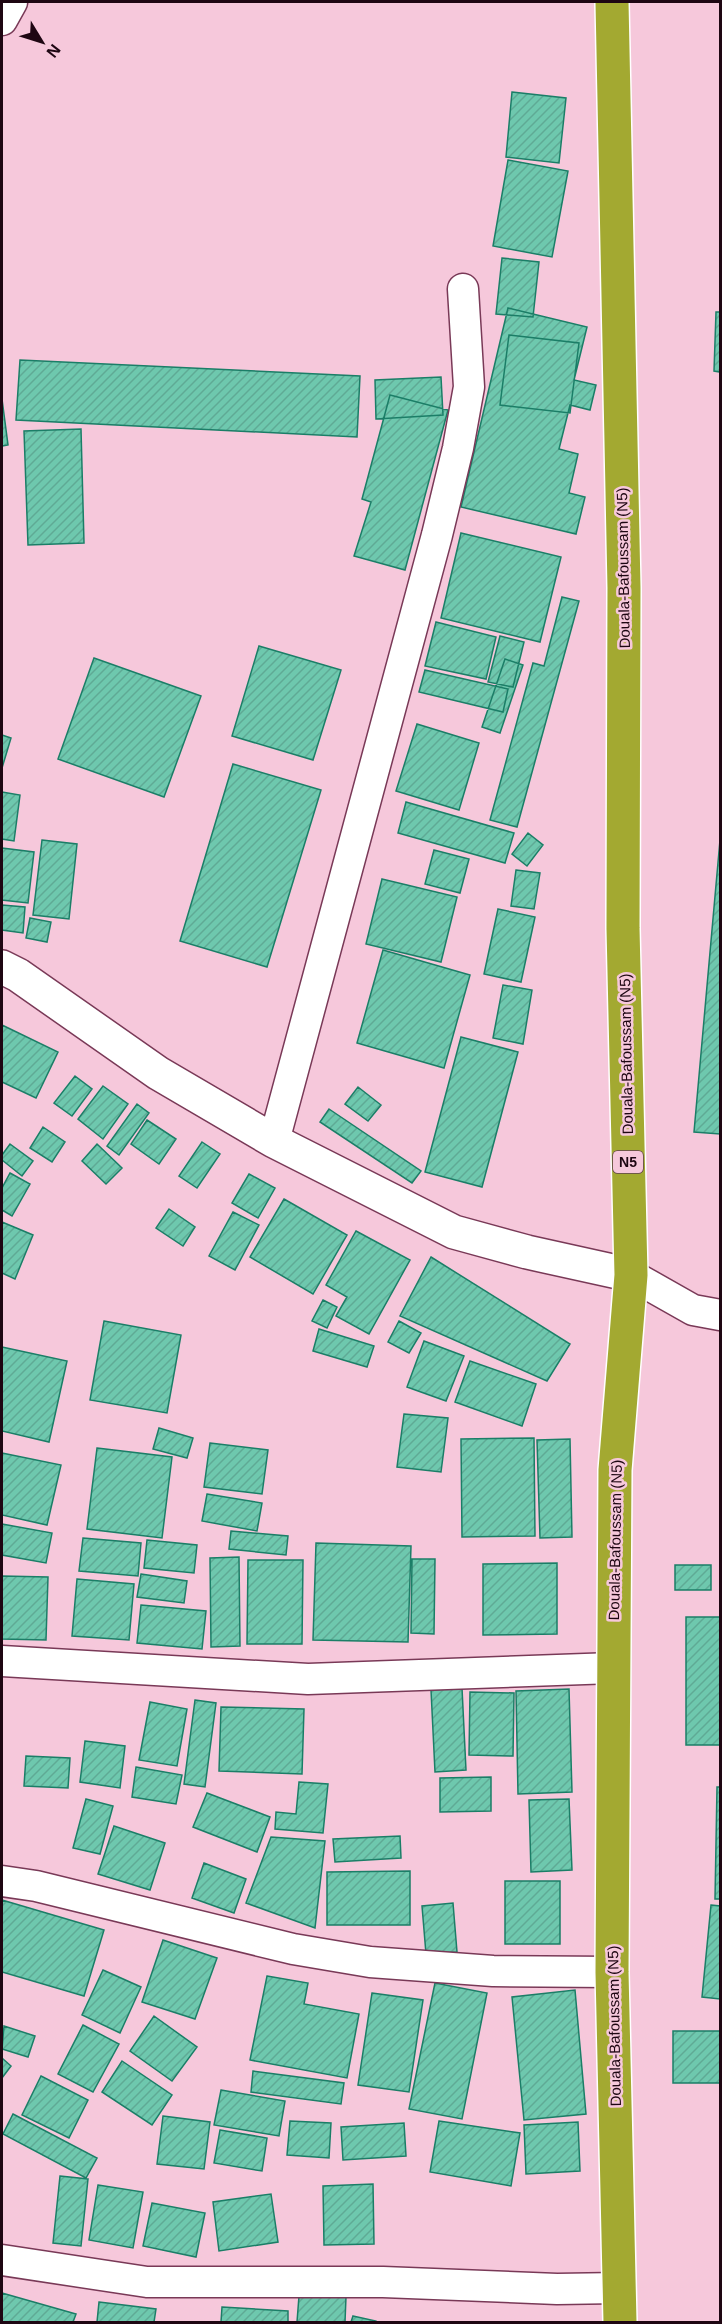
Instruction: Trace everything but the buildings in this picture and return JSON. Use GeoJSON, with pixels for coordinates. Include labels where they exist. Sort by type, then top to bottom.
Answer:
{"type":"FeatureCollection","features":[{"type":"Feature","properties":{"kind":"highway","name":"Douala-Bafoussam (N5)"},"geometry":{"type":"LineString","coordinates":[[612,2],[624,576],[623,928],[631,1275],[615,1470],[612,1972],[620,2322]]}},
{"type":"Feature","properties":{"kind":"street"},"geometry":{"type":"LineString","coordinates":[[2,20],[12,2]]}},
{"type":"Feature","properties":{"kind":"street"},"geometry":{"type":"LineString","coordinates":[[274,1141],[434,546],[458,448],[469,387],[463,289]]}},
{"type":"Feature","properties":{"kind":"street"},"geometry":{"type":"LineString","coordinates":[[2,967],[18,975],[158,1073],[274,1141],[454,1232],[527,1252],[631,1275],[693,1310],[720,1315]]}},
{"type":"Feature","properties":{"kind":"street"},"geometry":{"type":"LineString","coordinates":[[2,1661],[308,1679],[613,1668]]}},
{"type":"Feature","properties":{"kind":"street"},"geometry":{"type":"LineString","coordinates":[[2,1881],[48,1889],[293,1948],[370,1962],[493,1971],[612,1972]]}},
{"type":"Feature","properties":{"kind":"street"},"geometry":{"type":"LineString","coordinates":[[2,2260],[147,2282],[383,2282],[557,2289],[619,2288]]}}]}
